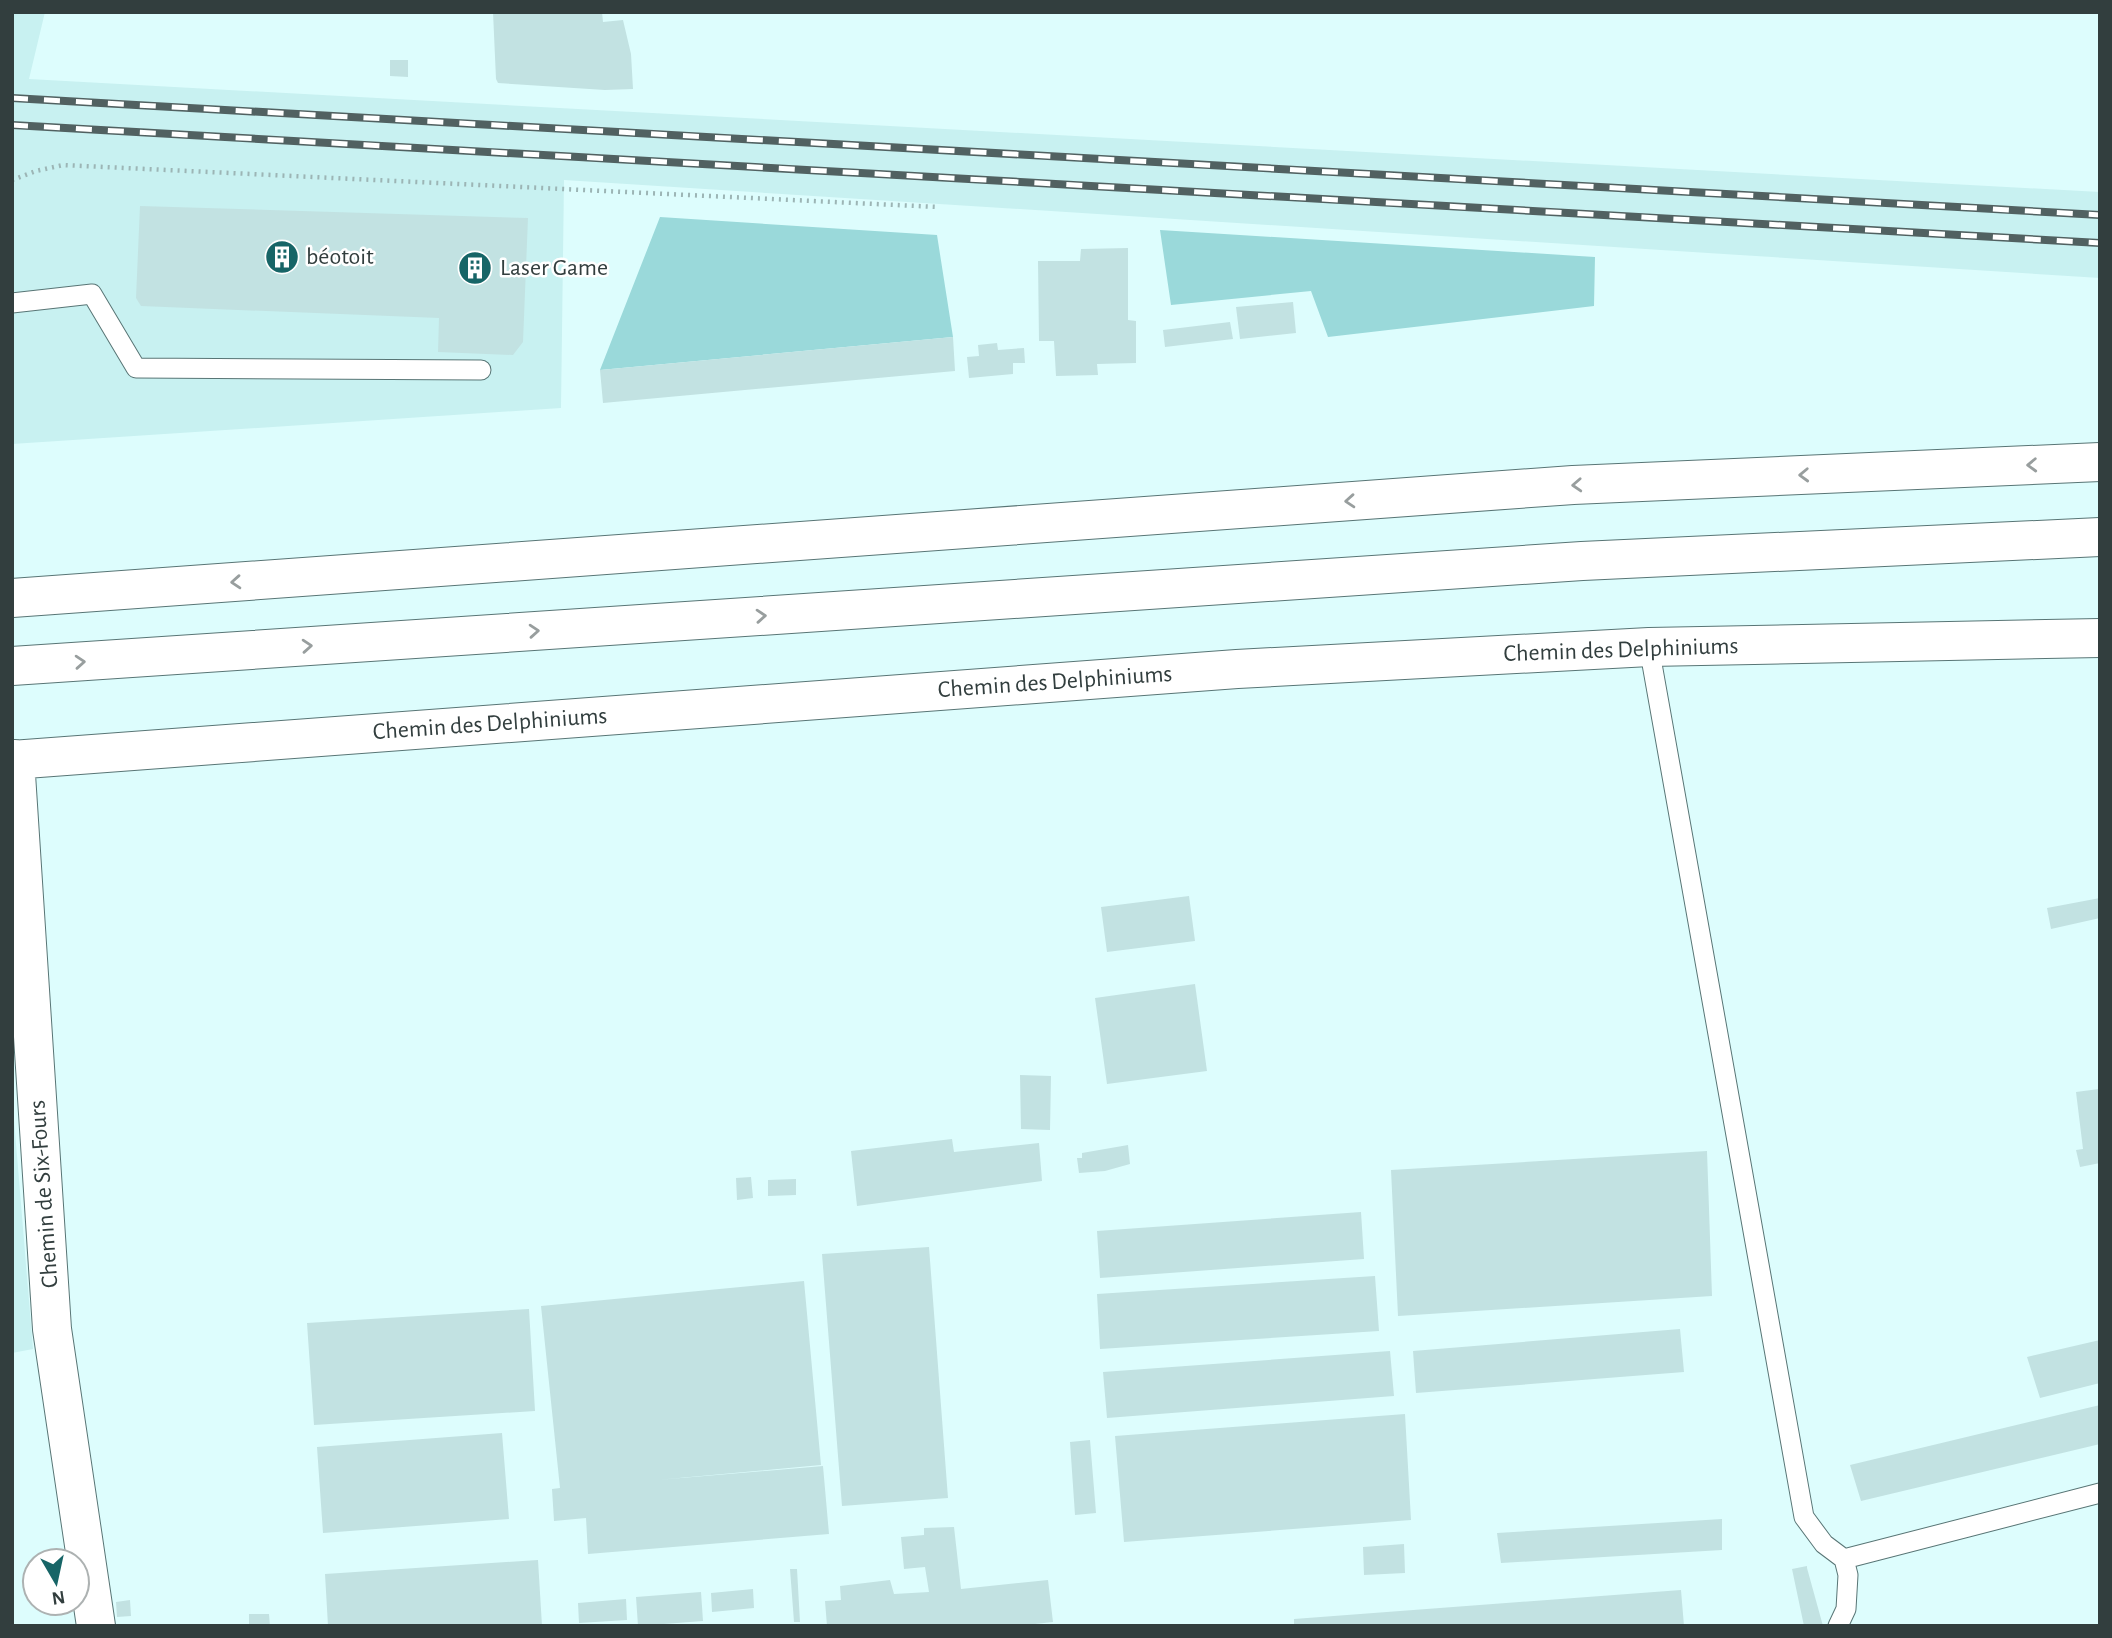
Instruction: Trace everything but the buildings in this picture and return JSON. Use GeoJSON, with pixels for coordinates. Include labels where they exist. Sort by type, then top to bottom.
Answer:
{"type":"FeatureCollection","features":[{"type":"Feature","properties":{"kind":"main road"},"geometry":{"type":"LineString","coordinates":[[12,598],[1573,485],[2100,462]]}},
{"type":"Feature","properties":{"kind":"main road"},"geometry":{"type":"LineString","coordinates":[[12,666],[1582,561],[2100,537]]}},
{"type":"Feature","properties":{"kind":"main road","name":"Chemin des Delphiniums"},"geometry":{"type":"LineString","coordinates":[[14,759],[1237,669],[1649,647],[2100,638]]}},
{"type":"Feature","properties":{"kind":"main road","name":"Chemin de Six-Fours"},"geometry":{"type":"LineString","coordinates":[[14,759],[52,1329],[96,1626]]}},
{"type":"Feature","properties":{"kind":"lane"},"geometry":{"type":"LineString","coordinates":[[12,303],[92,294],[136,368],[481,370]]}},
{"type":"Feature","properties":{"kind":"lane"},"geometry":{"type":"LineString","coordinates":[[1649,647],[1804,1517],[1824,1544],[1843,1559],[1848,1575],[1846,1609],[1838,1626]]}},
{"type":"Feature","properties":{"kind":"lane"},"geometry":{"type":"LineString","coordinates":[[1843,1559],[2100,1493]]}},
{"type":"Feature","properties":{"kind":"path"},"geometry":{"type":"LineString","coordinates":[[12,180],[63,165],[938,207]]}},
{"type":"Feature","properties":{"kind":"shaded area"},"geometry":{"type":"Polygon","coordinates":[[[12,12],[45,12],[29,79],[2100,192],[2100,278],[564,180],[561,408],[12,444],[12,12]]]}},
{"type":"Feature","properties":{"kind":"shaded area"},"geometry":{"type":"Polygon","coordinates":[[[660,217],[937,235],[953,337],[600,370],[660,217]]]}},
{"type":"Feature","properties":{"kind":"shaded area"},"geometry":{"type":"Polygon","coordinates":[[[1160,230],[1595,257],[1594,306],[1328,337],[1311,291],[1171,305],[1160,230]]]}},
{"type":"Feature","properties":{"kind":"shaded area"},"geometry":{"type":"Polygon","coordinates":[[[12,1095],[33,1349],[12,1353],[12,1095]]]}},
{"type":"Feature","properties":{"kind":"railway"},"geometry":{"type":"LineString","coordinates":[[12,98],[2100,215]]}},
{"type":"Feature","properties":{"kind":"railway"},"geometry":{"type":"LineString","coordinates":[[12,125],[2100,243]]}},
{"type":"Feature","properties":{"kind":"place","name":"béotoit"},"geometry":{"type":"Point","coordinates":[282,257]}},
{"type":"Feature","properties":{"kind":"place","name":"Laser Game"},"geometry":{"type":"Point","coordinates":[475,268]}}]}
